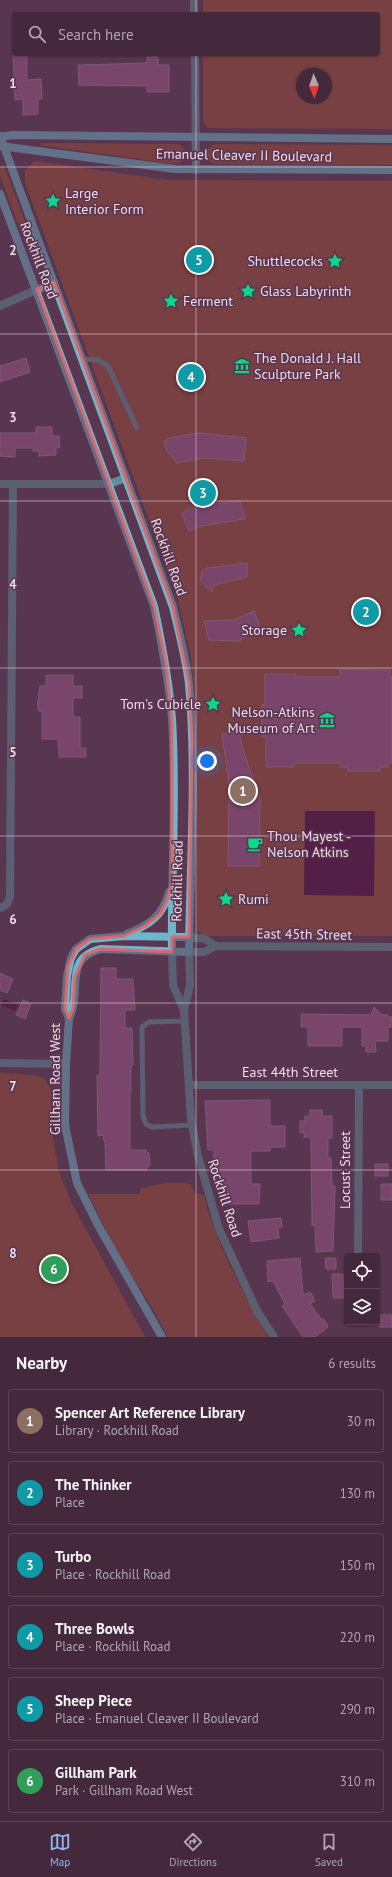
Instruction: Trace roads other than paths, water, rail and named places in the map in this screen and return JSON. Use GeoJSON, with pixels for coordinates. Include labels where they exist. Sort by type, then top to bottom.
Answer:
{"type":"FeatureCollection","features":[{"type":"Feature","properties":{"kind":"main road","name":"Emanuel Cleaver II Boulevard"},"geometry":{"type":"LineString","coordinates":[[0,137],[12,135],[392,139]]}},
{"type":"Feature","properties":{"kind":"main road","name":"Rockhill Road"},"geometry":{"type":"LineString","coordinates":[[0,137],[2,146],[54,282],[173,607],[182,642],[189,683],[192,741],[189,952]]}},
{"type":"Feature","properties":{"kind":"main road","name":"Emanuel Cleaver II Boulevard"},"geometry":{"type":"LineString","coordinates":[[2,146],[164,169],[392,170]]}},
{"type":"Feature","properties":{"kind":"main road","name":"Rockhill Road"},"geometry":{"type":"LineString","coordinates":[[0,194],[154,606],[166,664],[172,720],[172,952]]}},
{"type":"Feature","properties":{"kind":"main road"},"geometry":{"type":"LineString","coordinates":[[124,936],[145,926],[160,914],[167,900],[172,882]]}},
{"type":"Feature","properties":{"kind":"main road","name":"East 45th Street"},"geometry":{"type":"LineString","coordinates":[[124,936],[189,937]]}},
{"type":"Feature","properties":{"kind":"main road","name":"Gillham Road West"},"geometry":{"type":"LineString","coordinates":[[124,936],[90,940],[82,943],[76,949],[68,966],[65,1009],[69,1018],[66,1064],[65,1125],[77,1183],[99,1227],[162,1337]]}},
{"type":"Feature","properties":{"kind":"main road","name":"East 45th Street"},"geometry":{"type":"LineString","coordinates":[[69,1018],[73,1009],[77,968],[85,955],[102,949],[189,952]]}},
{"type":"Feature","properties":{"kind":"street"},"geometry":{"type":"LineString","coordinates":[[194,0],[194,12]]}},
{"type":"Feature","properties":{"kind":"street"},"geometry":{"type":"LineString","coordinates":[[195,56],[196,170]]}},
{"type":"Feature","properties":{"kind":"street"},"geometry":{"type":"LineString","coordinates":[[0,306],[54,282]]}},
{"type":"Feature","properties":{"kind":"street"},"geometry":{"type":"LineString","coordinates":[[0,484],[108,484],[126,478]]}},
{"type":"Feature","properties":{"kind":"street"},"geometry":{"type":"LineString","coordinates":[[3,908],[8,903],[10,896],[13,484]]}},
{"type":"Feature","properties":{"kind":"street","name":"East 45th Street"},"geometry":{"type":"LineString","coordinates":[[189,937],[205,939],[216,946]]}},
{"type":"Feature","properties":{"kind":"street","name":"East 45th Street"},"geometry":{"type":"LineString","coordinates":[[189,952],[204,952],[216,946],[392,947]]}},
{"type":"Feature","properties":{"kind":"street","name":"Rockhill Road"},"geometry":{"type":"LineString","coordinates":[[172,952],[173,985],[184,1010]]}},
{"type":"Feature","properties":{"kind":"street","name":"Rockhill Road"},"geometry":{"type":"LineString","coordinates":[[189,952],[190,985],[184,1010],[184,1020],[192,1125],[198,1156],[219,1229],[257,1311],[274,1337]]}},
{"type":"Feature","properties":{"kind":"street"},"geometry":{"type":"LineString","coordinates":[[0,1062],[66,1064]]}},
{"type":"Feature","properties":{"kind":"street","name":"East 44th Street"},"geometry":{"type":"LineString","coordinates":[[189,1085],[392,1085]]}},
{"type":"Feature","properties":{"kind":"street","name":"Locust Street"},"geometry":{"type":"LineString","coordinates":[[358,1253],[359,1085]]}},
{"type":"Feature","properties":{"kind":"lane"},"geometry":{"type":"LineString","coordinates":[[82,359],[98,360],[108,366],[137,428]]}},
{"type":"Feature","properties":{"kind":"lane"},"geometry":{"type":"LineString","coordinates":[[184,1020],[148,1022],[142,1027],[143,1116],[146,1124],[152,1127],[192,1125]]}},
{"type":"Feature","properties":{"kind":"place","name":"Large Interior Form"},"geometry":{"type":"Point","coordinates":[53,201]}},
{"type":"Feature","properties":{"kind":"place","name":"Sheep Piece"},"geometry":{"type":"Point","coordinates":[199,260]}},
{"type":"Feature","properties":{"kind":"place","name":"Shuttlecocks"},"geometry":{"type":"Point","coordinates":[335,261]}},
{"type":"Feature","properties":{"kind":"place","name":"Glass Labyrinth"},"geometry":{"type":"Point","coordinates":[248,291]}},
{"type":"Feature","properties":{"kind":"place","name":"Ferment"},"geometry":{"type":"Point","coordinates":[171,301]}},
{"type":"Feature","properties":{"kind":"place","name":"The Donald J. Hall Sculpture Park"},"geometry":{"type":"Point","coordinates":[242,366]}},
{"type":"Feature","properties":{"kind":"place","name":"Three Bowls"},"geometry":{"type":"Point","coordinates":[191,377]}},
{"type":"Feature","properties":{"kind":"place","name":"Turbo"},"geometry":{"type":"Point","coordinates":[203,493]}},
{"type":"Feature","properties":{"kind":"place","name":"The Thinker"},"geometry":{"type":"Point","coordinates":[366,612]}},
{"type":"Feature","properties":{"kind":"place","name":"Storage"},"geometry":{"type":"Point","coordinates":[299,630]}},
{"type":"Feature","properties":{"kind":"place","name":"Tom's Cubicle"},"geometry":{"type":"Point","coordinates":[213,704]}},
{"type":"Feature","properties":{"kind":"place","name":"Nelson-Atkins Museum of Art"},"geometry":{"type":"Point","coordinates":[327,720]}},
{"type":"Feature","properties":{"kind":"place","name":"Spencer Art Reference Library"},"geometry":{"type":"Point","coordinates":[243,791]}},
{"type":"Feature","properties":{"kind":"place","name":"Thou Mayest - Nelson Atkins"},"geometry":{"type":"Point","coordinates":[255,844]}},
{"type":"Feature","properties":{"kind":"place","name":"Rumi"},"geometry":{"type":"Point","coordinates":[226,899]}},
{"type":"Feature","properties":{"kind":"place","name":"Gillham Park"},"geometry":{"type":"Point","coordinates":[54,1269]}}]}
